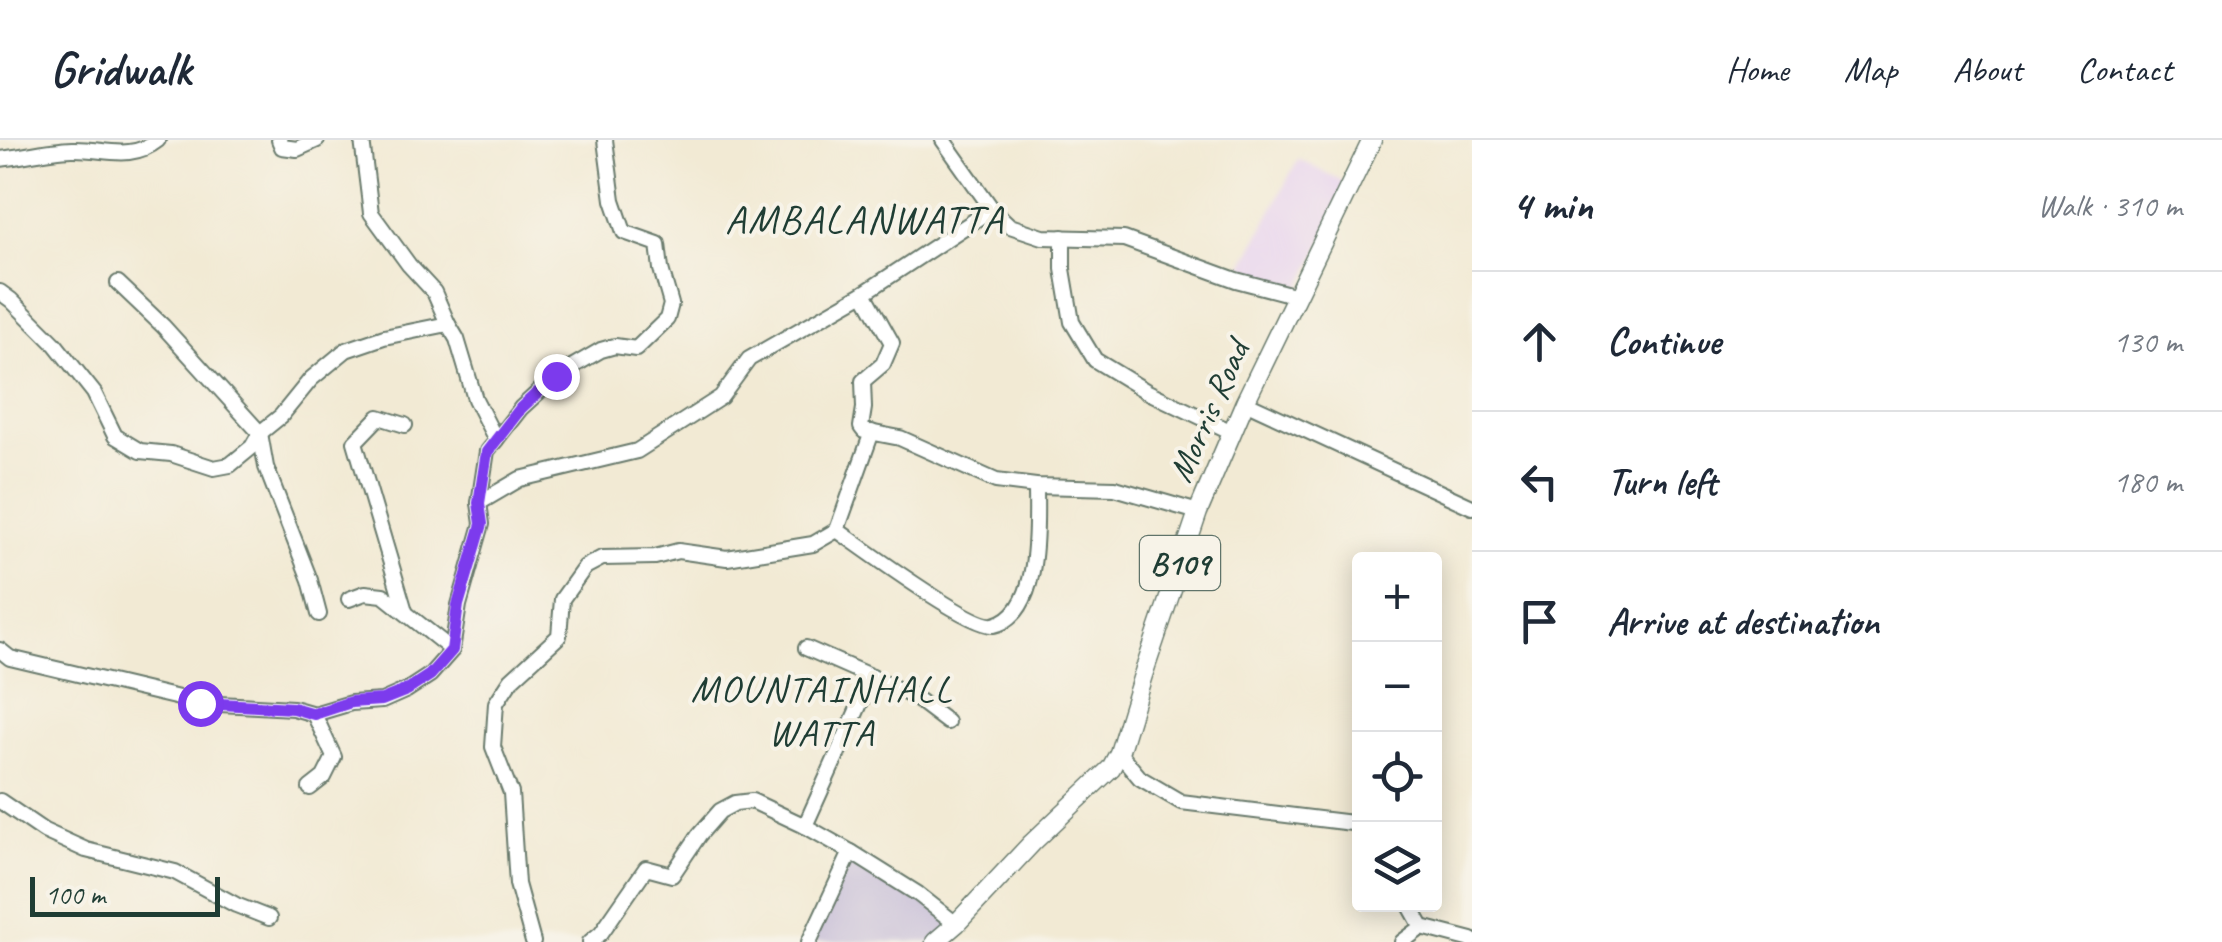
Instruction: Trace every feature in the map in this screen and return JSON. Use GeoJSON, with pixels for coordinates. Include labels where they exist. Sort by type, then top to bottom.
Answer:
{"type":"FeatureCollection","features":[{"type":"Feature","properties":{"kind":"main road","name":"Morris Road"},"geometry":{"type":"LineString","coordinates":[[935,942],[1111,768],[1119,754],[1198,512],[1245,402],[1372,140]]}},
{"type":"Feature","properties":{"kind":"street"},"geometry":{"type":"LineString","coordinates":[[0,160],[72,149],[123,154],[158,140]]}},
{"type":"Feature","properties":{"kind":"street"},"geometry":{"type":"LineString","coordinates":[[279,140],[282,147],[297,149],[317,140]]}},
{"type":"Feature","properties":{"kind":"street"},"geometry":{"type":"LineString","coordinates":[[362,140],[371,213],[434,292],[457,339],[475,399],[496,440]]}},
{"type":"Feature","properties":{"kind":"street"},"geometry":{"type":"LineString","coordinates":[[0,650],[10,658],[200,703],[293,708],[314,714],[351,702],[382,700],[430,675],[452,650],[458,605],[482,524],[479,503],[487,452],[521,408],[556,376],[601,350],[615,346],[636,349],[667,319],[672,304],[658,244],[624,232],[613,200],[604,140]]}},
{"type":"Feature","properties":{"kind":"street"},"geometry":{"type":"LineString","coordinates":[[943,140],[992,209],[1010,226],[1043,237],[1124,239],[1236,280],[1297,296]]}},
{"type":"Feature","properties":{"kind":"street"},"geometry":{"type":"LineString","coordinates":[[479,503],[520,480],[636,451],[720,398],[749,359],[864,293],[992,209]]}},
{"type":"Feature","properties":{"kind":"street"},"geometry":{"type":"LineString","coordinates":[[1063,236],[1072,322],[1095,360],[1146,391],[1232,432]]}},
{"type":"Feature","properties":{"kind":"street"},"geometry":{"type":"LineString","coordinates":[[118,283],[260,433],[266,467],[310,580],[318,614]]}},
{"type":"Feature","properties":{"kind":"street"},"geometry":{"type":"LineString","coordinates":[[0,292],[54,344],[94,394],[116,436],[140,450],[171,454],[214,468],[230,465],[252,446],[311,379],[346,350],[384,337],[448,324]]}},
{"type":"Feature","properties":{"kind":"street"},"geometry":{"type":"LineString","coordinates":[[864,293],[892,343],[883,364],[862,381],[864,431],[900,438],[996,481],[1115,488],[1198,512]]}},
{"type":"Feature","properties":{"kind":"street"},"geometry":{"type":"LineString","coordinates":[[1245,402],[1472,506]]}},
{"type":"Feature","properties":{"kind":"street"},"geometry":{"type":"LineString","coordinates":[[405,425],[379,417],[355,442],[405,611]]}},
{"type":"Feature","properties":{"kind":"street"},"geometry":{"type":"LineString","coordinates":[[533,942],[518,884],[511,793],[492,747],[496,703],[511,680],[559,636],[562,600],[585,567],[602,558],[655,558],[678,551],[727,558],[813,544],[836,530],[872,432]]}},
{"type":"Feature","properties":{"kind":"street"},"geometry":{"type":"LineString","coordinates":[[836,530],[944,603],[984,624],[994,625],[1013,615],[1034,572],[1036,486]]}},
{"type":"Feature","properties":{"kind":"street"},"geometry":{"type":"LineString","coordinates":[[348,599],[365,593],[383,595],[452,650]]}},
{"type":"Feature","properties":{"kind":"street"},"geometry":{"type":"LineString","coordinates":[[806,648],[914,697],[948,722]]}},
{"type":"Feature","properties":{"kind":"street"},"geometry":{"type":"LineString","coordinates":[[805,826],[872,677]]}},
{"type":"Feature","properties":{"kind":"street"},"geometry":{"type":"LineString","coordinates":[[310,788],[324,777],[334,758],[314,714]]}},
{"type":"Feature","properties":{"kind":"street"},"geometry":{"type":"LineString","coordinates":[[1119,754],[1140,778],[1182,802],[1352,823]]}},
{"type":"Feature","properties":{"kind":"street"},"geometry":{"type":"LineString","coordinates":[[0,801],[44,831],[86,850],[175,872],[236,905],[270,918]]}},
{"type":"Feature","properties":{"kind":"street"},"geometry":{"type":"LineString","coordinates":[[590,942],[601,933],[646,868],[672,876],[720,811],[735,802],[752,801],[851,852],[918,894],[956,924]]}},
{"type":"Feature","properties":{"kind":"street"},"geometry":{"type":"LineString","coordinates":[[810,942],[851,852]]}},
{"type":"Feature","properties":{"kind":"street"},"geometry":{"type":"LineString","coordinates":[[1413,912],[1422,928],[1472,940]]}},
{"type":"Feature","properties":{"kind":"street"},"geometry":{"type":"LineString","coordinates":[[1402,942],[1422,928]]}},
{"type":"Feature","properties":{"kind":"shaded area"},"geometry":{"type":"Polygon","coordinates":[[[1298,159],[1350,185],[1297,296],[1236,280],[1298,159]]]}},
{"type":"Feature","properties":{"kind":"shaded area"},"geometry":{"type":"Polygon","coordinates":[[[851,852],[956,924],[935,942],[809,942],[851,852]]]}},
{"type":"Feature","properties":{"kind":"district","name":"AMBALANWATTA"},"geometry":{"type":"Point","coordinates":[865,218]}},
{"type":"Feature","properties":{"kind":"district","name":"MOUNTAINHALL WATTA"},"geometry":{"type":"Point","coordinates":[822,710]}},
{"type":"Feature","properties":{"kind":"route"},"geometry":{"type":"LineString","coordinates":[[200,703],[293,708],[314,714],[351,702],[382,700],[430,675],[452,650],[458,605],[482,524],[479,503],[487,452],[521,408],[556,376]]}}]}
